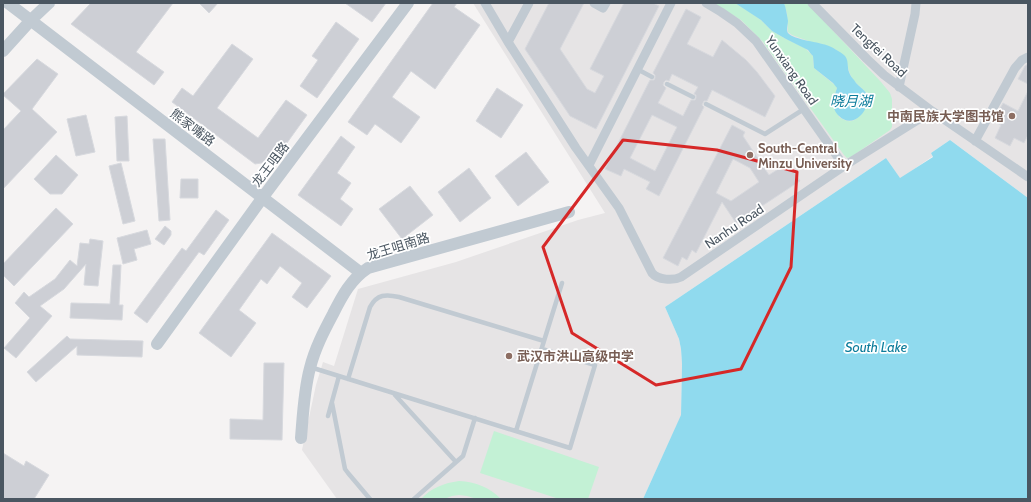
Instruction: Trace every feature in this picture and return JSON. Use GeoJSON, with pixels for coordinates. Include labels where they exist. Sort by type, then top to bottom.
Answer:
{"type":"FeatureCollection","features":[{"type":"Feature","properties":{"kind":"street","name":"熊家嘴路"},"geometry":{"type":"LineString","coordinates":[[8,3],[361,273]]}},
{"type":"Feature","properties":{"kind":"street"},"geometry":{"type":"LineString","coordinates":[[3,51],[31,20],[49,3]]}},
{"type":"Feature","properties":{"kind":"street","name":"龙王咀路"},"geometry":{"type":"LineString","coordinates":[[157,344],[263,197],[408,3]]}},
{"type":"Feature","properties":{"kind":"street"},"geometry":{"type":"LineString","coordinates":[[485,3],[508,42],[576,148],[589,165],[671,3]]}},
{"type":"Feature","properties":{"kind":"street"},"geometry":{"type":"LineString","coordinates":[[508,42],[529,3]]}},
{"type":"Feature","properties":{"kind":"street"},"geometry":{"type":"LineString","coordinates":[[594,3],[604,5]]}},
{"type":"Feature","properties":{"kind":"street","name":"Yunxiang Road"},"geometry":{"type":"LineString","coordinates":[[706,3],[729,17],[749,34],[762,48],[844,166]]}},
{"type":"Feature","properties":{"kind":"street","name":"Tengfei Road"},"geometry":{"type":"LineString","coordinates":[[812,3],[875,68],[932,111],[1028,177]]}},
{"type":"Feature","properties":{"kind":"street"},"geometry":{"type":"LineString","coordinates":[[899,86],[915,14],[916,3]]}},
{"type":"Feature","properties":{"kind":"street"},"geometry":{"type":"LineString","coordinates":[[975,141],[1015,68],[1022,60],[1028,57]]}},
{"type":"Feature","properties":{"kind":"street","name":"Nanhu Road"},"geometry":{"type":"LineString","coordinates":[[589,165],[619,208],[653,275],[658,278],[675,279],[681,277],[844,166],[932,111]]}},
{"type":"Feature","properties":{"kind":"street","name":"龙王咀南路"},"geometry":{"type":"LineString","coordinates":[[301,438],[304,404],[310,367],[315,351],[321,336],[342,297],[361,273],[368,268],[569,212]]}},
{"type":"Feature","properties":{"kind":"lane"},"geometry":{"type":"LineString","coordinates":[[637,69],[652,77]]}},
{"type":"Feature","properties":{"kind":"lane"},"geometry":{"type":"LineString","coordinates":[[667,84],[692,97]]}},
{"type":"Feature","properties":{"kind":"lane"},"geometry":{"type":"LineString","coordinates":[[706,104],[765,134],[804,109]]}},
{"type":"Feature","properties":{"kind":"lane"},"geometry":{"type":"LineString","coordinates":[[516,431],[562,283]]}},
{"type":"Feature","properties":{"kind":"lane"},"geometry":{"type":"LineString","coordinates":[[348,379],[370,307],[375,300],[382,296],[389,295],[398,297],[544,341]]}},
{"type":"Feature","properties":{"kind":"lane"},"geometry":{"type":"LineString","coordinates":[[310,367],[570,448],[595,365],[542,349]]}},
{"type":"Feature","properties":{"kind":"lane"},"geometry":{"type":"LineString","coordinates":[[328,416],[339,376]]}},
{"type":"Feature","properties":{"kind":"lane"},"geometry":{"type":"LineString","coordinates":[[394,393],[456,462]]}},
{"type":"Feature","properties":{"kind":"lane"},"geometry":{"type":"LineString","coordinates":[[332,403],[345,469],[370,499]]}},
{"type":"Feature","properties":{"kind":"lane"},"geometry":{"type":"LineString","coordinates":[[414,499],[463,456],[475,418]]}},
{"type":"Feature","properties":{"kind":"highlighted area"},"geometry":{"type":"Polygon","coordinates":[[[623,140],[717,150],[797,172],[791,267],[741,369],[656,385],[572,333],[543,247],[623,140]]]}},
{"type":"Feature","properties":{"kind":"shaded area"},"geometry":{"type":"Polygon","coordinates":[[[473,3],[1028,3],[1028,198],[950,140],[931,153],[933,156],[900,179],[886,158],[665,307],[679,339],[681,349],[681,416],[643,499],[337,499],[302,450],[316,385],[323,362],[334,366],[358,289],[456,262],[578,220],[605,213],[473,3]]]}},
{"type":"Feature","properties":{"kind":"green space"},"geometry":{"type":"Polygon","coordinates":[[[713,3],[735,3],[761,20],[772,31],[805,48],[813,56],[814,68],[837,88],[834,97],[839,117],[848,121],[854,120],[863,111],[868,98],[865,92],[852,77],[846,58],[835,49],[811,42],[788,32],[787,14],[784,3],[807,3],[890,93],[892,99],[892,127],[890,130],[851,157],[847,158],[763,42],[741,20],[713,3]]]}},
{"type":"Feature","properties":{"kind":"green space"},"geometry":{"type":"Polygon","coordinates":[[[494,431],[599,467],[588,499],[559,499],[480,473],[494,431]]]}},
{"type":"Feature","properties":{"kind":"green space"},"geometry":{"type":"Polygon","coordinates":[[[459,481],[482,486],[492,491],[501,499],[477,499],[459,495],[444,499],[421,499],[438,487],[459,481]]]}},
{"type":"Feature","properties":{"kind":"water","name":"晓月湖"},"geometry":{"type":"Polygon","coordinates":[[[735,3],[784,3],[788,21],[788,33],[801,39],[829,46],[844,55],[846,57],[850,75],[868,96],[867,105],[859,117],[852,121],[847,121],[836,113],[834,110],[834,99],[837,88],[814,68],[813,56],[808,50],[772,31],[761,20],[735,3]]]}},
{"type":"Feature","properties":{"kind":"water","name":"South Lake"},"geometry":{"type":"Polygon","coordinates":[[[950,140],[1028,198],[1028,499],[643,499],[681,415],[681,349],[679,339],[665,307],[886,158],[900,178],[933,157],[931,153],[950,140]]]}},
{"type":"Feature","properties":{"kind":"building"},"geometry":{"type":"Polygon","coordinates":[[[91,3],[173,3],[136,52],[164,72],[154,85],[71,24],[91,3]]]}},
{"type":"Feature","properties":{"kind":"building"},"geometry":{"type":"Polygon","coordinates":[[[199,3],[218,3],[209,13],[199,3]]]}},
{"type":"Feature","properties":{"kind":"building"},"geometry":{"type":"Polygon","coordinates":[[[345,3],[386,3],[372,22],[345,3]]]}},
{"type":"Feature","properties":{"kind":"building"},"geometry":{"type":"Polygon","coordinates":[[[433,3],[457,3],[454,7],[480,25],[435,89],[411,71],[392,97],[420,117],[401,143],[375,124],[367,135],[348,122],[433,3]]]}},
{"type":"Feature","properties":{"kind":"building"},"geometry":{"type":"Polygon","coordinates":[[[549,3],[584,3],[560,49],[587,89],[595,93],[604,76],[590,69],[624,3],[653,3],[659,6],[596,129],[570,116],[525,49],[549,3]]]}},
{"type":"Feature","properties":{"kind":"building"},"geometry":{"type":"Polygon","coordinates":[[[686,9],[701,17],[687,44],[713,57],[722,40],[746,60],[775,96],[765,117],[712,90],[707,101],[704,101],[702,105],[704,107],[659,196],[646,189],[650,182],[624,169],[621,176],[605,169],[650,80],[654,80],[655,78],[653,73],[686,9]],[[672,74],[669,81],[666,80],[664,82],[663,85],[666,88],[658,103],[683,116],[691,100],[695,100],[696,95],[694,94],[698,87],[672,74]],[[652,115],[630,158],[655,171],[677,127],[652,115]]]}},
{"type":"Feature","properties":{"kind":"building"},"geometry":{"type":"Polygon","coordinates":[[[336,22],[359,39],[317,98],[300,86],[318,60],[312,56],[336,22]]]}},
{"type":"Feature","properties":{"kind":"building"},"geometry":{"type":"Polygon","coordinates":[[[232,44],[253,59],[217,108],[258,138],[286,100],[307,115],[274,161],[255,164],[172,102],[182,88],[193,96],[232,44]]]}},
{"type":"Feature","properties":{"kind":"building"},"geometry":{"type":"Polygon","coordinates":[[[37,59],[58,74],[32,109],[57,132],[3,189],[3,130],[21,111],[3,94],[37,59]]]}},
{"type":"Feature","properties":{"kind":"building","name":"中南民族大学图书馆"},"geometry":{"type":"Polygon","coordinates":[[[1028,64],[1028,84],[1018,79],[1025,66],[1028,64]]]}},
{"type":"Feature","properties":{"kind":"building"},"geometry":{"type":"Polygon","coordinates":[[[497,88],[523,105],[501,138],[476,121],[497,88]]]}},
{"type":"Feature","properties":{"kind":"building","name":"中南民族大学图书馆"},"geometry":{"type":"Polygon","coordinates":[[[1028,91],[1028,135],[1024,143],[1014,138],[1010,146],[995,138],[1001,125],[993,121],[1003,103],[1018,111],[1028,91]]]}},
{"type":"Feature","properties":{"kind":"building"},"geometry":{"type":"Polygon","coordinates":[[[86,115],[95,152],[76,156],[67,119],[86,115]]]}},
{"type":"Feature","properties":{"kind":"building"},"geometry":{"type":"Polygon","coordinates":[[[127,116],[129,161],[117,161],[115,117],[127,116]]]}},
{"type":"Feature","properties":{"kind":"building"},"geometry":{"type":"Polygon","coordinates":[[[732,125],[745,132],[743,136],[769,175],[788,163],[800,181],[736,223],[722,202],[696,253],[692,250],[687,260],[682,257],[678,266],[663,258],[732,125]],[[733,159],[716,193],[731,201],[759,182],[750,168],[733,159]]]}},
{"type":"Feature","properties":{"kind":"building"},"geometry":{"type":"Polygon","coordinates":[[[341,136],[355,147],[337,173],[351,183],[340,199],[353,209],[341,226],[298,195],[341,136]]]}},
{"type":"Feature","properties":{"kind":"building"},"geometry":{"type":"Polygon","coordinates":[[[153,139],[165,139],[170,220],[159,221],[153,139]]]}},
{"type":"Feature","properties":{"kind":"building"},"geometry":{"type":"Polygon","coordinates":[[[526,152],[549,182],[518,206],[495,176],[526,152]]]}},
{"type":"Feature","properties":{"kind":"building"},"geometry":{"type":"Polygon","coordinates":[[[56,155],[78,175],[62,194],[50,194],[34,179],[56,155]]]}},
{"type":"Feature","properties":{"kind":"building"},"geometry":{"type":"Polygon","coordinates":[[[121,163],[135,221],[123,224],[109,166],[121,163]]]}},
{"type":"Feature","properties":{"kind":"building"},"geometry":{"type":"Polygon","coordinates":[[[469,168],[491,198],[460,222],[438,192],[469,168]]]}},
{"type":"Feature","properties":{"kind":"building"},"geometry":{"type":"Polygon","coordinates":[[[181,179],[198,179],[198,198],[180,198],[181,179]]]}},
{"type":"Feature","properties":{"kind":"building"},"geometry":{"type":"Polygon","coordinates":[[[410,186],[433,215],[402,239],[379,209],[410,186]]]}},
{"type":"Feature","properties":{"kind":"building"},"geometry":{"type":"Polygon","coordinates":[[[56,208],[73,224],[14,286],[3,275],[3,264],[56,208]]]}},
{"type":"Feature","properties":{"kind":"building"},"geometry":{"type":"Polygon","coordinates":[[[216,210],[229,220],[204,255],[199,252],[147,323],[134,313],[182,248],[186,251],[216,210]]]}},
{"type":"Feature","properties":{"kind":"building"},"geometry":{"type":"Polygon","coordinates":[[[165,226],[171,231],[171,235],[164,245],[155,239],[165,226]]]}},
{"type":"Feature","properties":{"kind":"building"},"geometry":{"type":"Polygon","coordinates":[[[147,230],[151,244],[134,249],[137,260],[123,264],[117,238],[147,230]]]}},
{"type":"Feature","properties":{"kind":"building"},"geometry":{"type":"Polygon","coordinates":[[[272,233],[331,276],[307,308],[292,297],[302,283],[280,266],[267,284],[261,279],[239,310],[256,323],[231,357],[199,333],[272,233]]]}},
{"type":"Feature","properties":{"kind":"building"},"geometry":{"type":"Polygon","coordinates":[[[90,239],[103,241],[98,286],[84,285],[86,264],[64,289],[40,306],[52,316],[16,358],[4,348],[30,318],[15,303],[24,292],[29,297],[55,279],[70,260],[77,266],[80,243],[89,244],[90,239]]]}},
{"type":"Feature","properties":{"kind":"building"},"geometry":{"type":"Polygon","coordinates":[[[113,265],[121,265],[119,305],[123,305],[122,320],[70,318],[71,303],[110,304],[113,265]]]}},
{"type":"Feature","properties":{"kind":"building"},"geometry":{"type":"Polygon","coordinates":[[[67,336],[70,339],[143,341],[142,357],[77,355],[77,346],[36,382],[27,372],[67,336]]]}},
{"type":"Feature","properties":{"kind":"building"},"geometry":{"type":"Polygon","coordinates":[[[264,363],[284,363],[282,440],[230,439],[230,419],[263,420],[264,363]]]}},
{"type":"Feature","properties":{"kind":"building"},"geometry":{"type":"Polygon","coordinates":[[[3,453],[24,466],[26,461],[49,475],[34,499],[3,499],[3,453]]]}},
{"type":"Feature","properties":{"kind":"place","name":"中南民族大学图书馆"},"geometry":{"type":"Point","coordinates":[1012,116]}},
{"type":"Feature","properties":{"kind":"place","name":"South-Central Minzu University"},"geometry":{"type":"Point","coordinates":[750,155]}},
{"type":"Feature","properties":{"kind":"place","name":"武汉市洪山高级中学"},"geometry":{"type":"Point","coordinates":[509,356]}}]}
